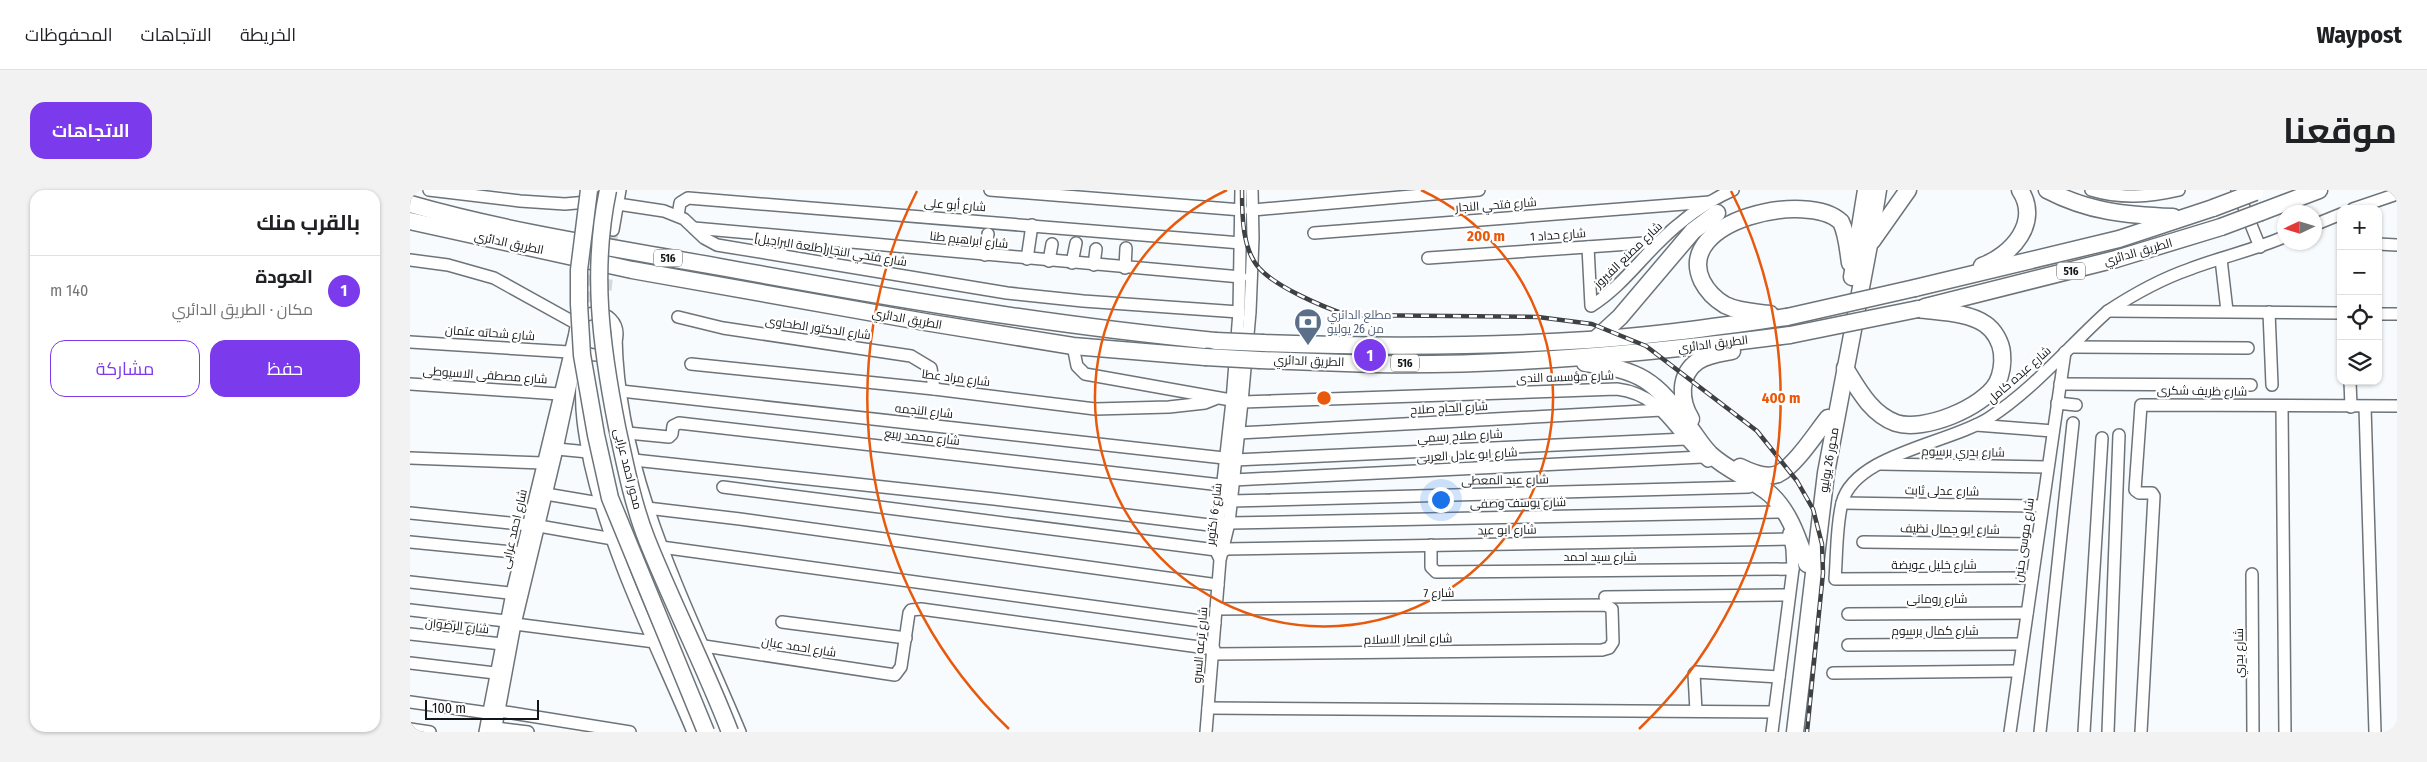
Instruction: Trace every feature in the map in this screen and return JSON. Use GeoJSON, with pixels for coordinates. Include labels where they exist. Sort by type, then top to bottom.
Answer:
{"type":"FeatureCollection","features":[{"type":"Feature","properties":{"kind":"highway","name":"محور 26 يوليو"},"geometry":{"type":"LineString","coordinates":[[1786,732],[1800,566],[1828,418],[1866,190]]}},
{"type":"Feature","properties":{"kind":"highway","name":"محور 26 يوليو"},"geometry":{"type":"LineString","coordinates":[[1795,732],[1826,473],[1878,190]]}},
{"type":"Feature","properties":{"kind":"highway"},"geometry":{"type":"LineString","coordinates":[[1869,244],[1908,190]]}},
{"type":"Feature","properties":{"kind":"highway"},"geometry":{"type":"LineString","coordinates":[[1915,288],[1985,264],[2006,252],[2023,233],[2027,220],[2027,207],[2020,190]]}},
{"type":"Feature","properties":{"kind":"highway"},"geometry":{"type":"LineString","coordinates":[[2047,190],[2078,204],[2110,213],[2183,218]]}},
{"type":"Feature","properties":{"kind":"highway","name":"الطريق الدائري"},"geometry":{"type":"LineString","coordinates":[[410,204],[504,228],[927,304],[1079,326],[1215,341],[1370,347],[1548,342],[1594,350],[1696,347],[1790,335],[1918,309],[2116,259],[2221,227],[2319,190]]}},
{"type":"Feature","properties":{"kind":"highway","name":"الطريق الدائري"},"geometry":{"type":"LineString","coordinates":[[410,222],[632,270],[959,328],[1073,346],[1260,360],[1374,364],[1550,359],[1692,331],[1787,317],[2119,239],[2258,191]]}},
{"type":"Feature","properties":{"kind":"highway","name":"محور احمد عرابى"},"geometry":{"type":"LineString","coordinates":[[599,193],[579,270],[579,313],[582,355],[596,435],[610,498],[706,732]]}},
{"type":"Feature","properties":{"kind":"highway","name":"محور احمد عرابى"},"geometry":{"type":"LineString","coordinates":[[599,193],[601,223],[598,290],[604,356],[622,452],[647,539],[730,732]]}},
{"type":"Feature","properties":{"kind":"highway"},"geometry":{"type":"LineString","coordinates":[[1739,193],[1693,231],[1594,350],[1649,381],[1667,397],[1710,454],[1733,472],[1769,494],[1786,514],[1798,537],[1800,566]]}},
{"type":"Feature","properties":{"kind":"highway"},"geometry":{"type":"LineString","coordinates":[[1803,193],[1818,198],[1832,208],[1841,222],[1846,238],[1852,279]]}},
{"type":"Feature","properties":{"kind":"highway"},"geometry":{"type":"LineString","coordinates":[[1778,195],[1740,209],[1713,227],[1702,244],[1698,263],[1700,276],[1714,298],[1738,310],[1787,317]]}},
{"type":"Feature","properties":{"kind":"highway"},"geometry":{"type":"LineString","coordinates":[[1844,368],[1873,408],[1895,423],[1910,426],[1937,422],[1959,412],[1988,392],[1996,384],[2003,363],[2002,349],[1992,330],[1975,319],[1918,309]]}},
{"type":"Feature","properties":{"kind":"highway"},"geometry":{"type":"LineString","coordinates":[[1790,335],[1698,361],[1686,373],[1682,397],[1686,410],[1698,430],[1720,453],[1740,467],[1764,475],[1778,474],[1789,465],[1828,418]]}},
{"type":"Feature","properties":{"kind":"street","name":"شارع فتحي النجار[طلعة البراجيل]"},"geometry":{"type":"LineString","coordinates":[[429,190],[520,201],[565,204],[599,193],[617,204],[664,211],[678,216],[708,241],[722,246],[1007,293],[1082,302],[1238,312]]}},
{"type":"Feature","properties":{"kind":"street"},"geometry":{"type":"LineString","coordinates":[[613,230],[620,190]]}},
{"type":"Feature","properties":{"kind":"street"},"geometry":{"type":"LineString","coordinates":[[990,190],[1247,210],[1478,190]]}},
{"type":"Feature","properties":{"kind":"street","name":"شارع 6 اكتوبر"},"geometry":{"type":"LineString","coordinates":[[1223,525],[1231,500],[1233,480],[1229,459],[1250,312],[1247,210],[1242,190]]}},
{"type":"Feature","properties":{"kind":"street","name":"شارع 6 اكتوبر"},"geometry":{"type":"LineString","coordinates":[[1221,553],[1223,525],[1221,485],[1238,433],[1238,312],[1240,277],[1242,243],[1252,190]]}},
{"type":"Feature","properties":{"kind":"street"},"geometry":{"type":"LineString","coordinates":[[2091,190],[2118,197],[2141,197],[2179,190]]}},
{"type":"Feature","properties":{"kind":"street"},"geometry":{"type":"LineString","coordinates":[[2236,190],[2260,247]]}},
{"type":"Feature","properties":{"kind":"street"},"geometry":{"type":"LineString","coordinates":[[594,226],[599,193]]}},
{"type":"Feature","properties":{"kind":"street","name":"شارع مصنع الفيروز"},"geometry":{"type":"LineString","coordinates":[[1588,247],[1591,306],[1615,289],[1659,242],[1710,202],[1739,193]]}},
{"type":"Feature","properties":{"kind":"street"},"geometry":{"type":"LineString","coordinates":[[2365,205],[2397,194]]}},
{"type":"Feature","properties":{"kind":"street","name":"شارع أبو على"},"geometry":{"type":"LineString","coordinates":[[678,216],[680,203],[688,198],[1242,243]]}},
{"type":"Feature","properties":{"kind":"street","name":"شارع فتحي النجار"},"geometry":{"type":"LineString","coordinates":[[1314,233],[1710,202]]}},
{"type":"Feature","properties":{"kind":"street"},"geometry":{"type":"LineString","coordinates":[[2322,222],[2337,216]]}},
{"type":"Feature","properties":{"kind":"street"},"geometry":{"type":"LineString","coordinates":[[1027,259],[1032,225]]}},
{"type":"Feature","properties":{"kind":"street","name":"شارع ابراهيم طنا"},"geometry":{"type":"LineString","coordinates":[[694,228],[1049,262],[1240,277]]}},
{"type":"Feature","properties":{"kind":"street"},"geometry":{"type":"LineString","coordinates":[[985,255],[988,234]]}},
{"type":"Feature","properties":{"kind":"street","name":"شارع عبده كامل"},"geometry":{"type":"LineString","coordinates":[[1842,503],[1851,488],[1877,464],[1976,425],[2001,409],[2108,311],[2156,283],[2191,268],[2277,240]]}},
{"type":"Feature","properties":{"kind":"street","name":"شارع حداد 1"},"geometry":{"type":"LineString","coordinates":[[1428,258],[1659,242]]}},
{"type":"Feature","properties":{"kind":"street"},"geometry":{"type":"LineString","coordinates":[[1049,262],[1052,244]]}},
{"type":"Feature","properties":{"kind":"street"},"geometry":{"type":"LineString","coordinates":[[1072,264],[1076,244]]}},
{"type":"Feature","properties":{"kind":"street"},"geometry":{"type":"LineString","coordinates":[[2382,244],[2397,245]]}},
{"type":"Feature","properties":{"kind":"street"},"geometry":{"type":"LineString","coordinates":[[1125,268],[1126,248]]}},
{"type":"Feature","properties":{"kind":"street"},"geometry":{"type":"LineString","coordinates":[[1094,265],[1096,249]]}},
{"type":"Feature","properties":{"kind":"street"},"geometry":{"type":"LineString","coordinates":[[2221,259],[2227,311]]}},
{"type":"Feature","properties":{"kind":"street"},"geometry":{"type":"LineString","coordinates":[[410,260],[448,266],[494,278],[579,324]]}},
{"type":"Feature","properties":{"kind":"street"},"geometry":{"type":"LineString","coordinates":[[586,302],[579,324],[577,350],[582,415],[599,503],[612,539],[693,732]]}},
{"type":"Feature","properties":{"kind":"street"},"geometry":{"type":"LineString","coordinates":[[579,324],[593,313],[603,309],[614,323],[621,391],[628,433],[647,508],[661,548],[740,732]]}},
{"type":"Feature","properties":{"kind":"street"},"geometry":{"type":"LineString","coordinates":[[2108,311],[2337,313]]}},
{"type":"Feature","properties":{"kind":"street"},"geometry":{"type":"LineString","coordinates":[[2269,312],[2272,385]]}},
{"type":"Feature","properties":{"kind":"street"},"geometry":{"type":"LineString","coordinates":[[2382,314],[2397,314]]}},
{"type":"Feature","properties":{"kind":"street","name":"شارع الدكتور الطحاوى"},"geometry":{"type":"LineString","coordinates":[[678,317],[723,328],[910,356],[931,368],[934,389]]}},
{"type":"Feature","properties":{"kind":"street"},"geometry":{"type":"LineString","coordinates":[[577,350],[594,355],[604,354],[612,348],[616,338]]}},
{"type":"Feature","properties":{"kind":"street","name":"شارع شحاته عتمان"},"geometry":{"type":"LineString","coordinates":[[410,342],[577,350]]}},
{"type":"Feature","properties":{"kind":"street","name":"شارع مؤسسه الندى"},"geometry":{"type":"LineString","coordinates":[[1073,346],[1077,366],[1085,374],[1237,402],[1618,389],[1642,394],[1662,410],[1702,457],[1760,494],[1778,512],[1790,539],[1800,566],[1789,595],[1772,732]]}},
{"type":"Feature","properties":{"kind":"street"},"geometry":{"type":"LineString","coordinates":[[2068,349],[2248,348]]}},
{"type":"Feature","properties":{"kind":"street","name":"شارع موسى حنين"},"geometry":{"type":"LineString","coordinates":[[2010,732],[2060,384],[2068,349]]}},
{"type":"Feature","properties":{"kind":"street","name":"شارع احمد عرابى"},"geometry":{"type":"LineString","coordinates":[[494,712],[517,594],[534,526],[543,463],[559,394],[577,350]]}},
{"type":"Feature","properties":{"kind":"street","name":"شارع احمد عرابى"},"geometry":{"type":"LineString","coordinates":[[517,594],[522,553],[546,494],[577,350]]}},
{"type":"Feature","properties":{"kind":"street","name":"شارع مراد عطا"},"geometry":{"type":"LineString","coordinates":[[690,364],[934,389],[1095,409],[1170,407],[1204,403],[1217,398]]}},
{"type":"Feature","properties":{"kind":"street","name":"شارع مصطفى الاسيوطى"},"geometry":{"type":"LineString","coordinates":[[410,384],[559,394]]}},
{"type":"Feature","properties":{"kind":"street"},"geometry":{"type":"LineString","coordinates":[[2060,384],[2251,385]]}},
{"type":"Feature","properties":{"kind":"street"},"geometry":{"type":"LineString","coordinates":[[2350,385],[2351,407]]}},
{"type":"Feature","properties":{"kind":"street","name":"شارع النجمه"},"geometry":{"type":"LineString","coordinates":[[621,391],[1229,459]]}},
{"type":"Feature","properties":{"kind":"street"},"geometry":{"type":"LineString","coordinates":[[2057,404],[2076,405]]}},
{"type":"Feature","properties":{"kind":"street","name":"شارع ظريف شكرى"},"geometry":{"type":"LineString","coordinates":[[2141,732],[2154,496],[2135,490],[2140,407],[2144,404],[2364,408],[2397,406]]}},
{"type":"Feature","properties":{"kind":"street"},"geometry":{"type":"LineString","coordinates":[[2282,406],[2285,732]]}},
{"type":"Feature","properties":{"kind":"street"},"geometry":{"type":"LineString","coordinates":[[2364,408],[2375,732]]}},
{"type":"Feature","properties":{"kind":"street","name":"شارع الحاج صلاح"},"geometry":{"type":"LineString","coordinates":[[1238,433],[1662,410]]}},
{"type":"Feature","properties":{"kind":"street"},"geometry":{"type":"LineString","coordinates":[[564,412],[582,415]]}},
{"type":"Feature","properties":{"kind":"street","name":"شارع محمد ربيع"},"geometry":{"type":"LineString","coordinates":[[628,433],[669,437],[672,434],[673,426],[679,423],[1221,485]]}},
{"type":"Feature","properties":{"kind":"street"},"geometry":{"type":"LineString","coordinates":[[2040,732],[2073,423]]}},
{"type":"Feature","properties":{"kind":"street"},"geometry":{"type":"LineString","coordinates":[[1976,425],[2053,431]]}},
{"type":"Feature","properties":{"kind":"street"},"geometry":{"type":"LineString","coordinates":[[2108,732],[2119,436]]}},
{"type":"Feature","properties":{"kind":"street"},"geometry":{"type":"LineString","coordinates":[[2084,732],[2102,438]]}},
{"type":"Feature","properties":{"kind":"street","name":"شارع صلاح رسمي"},"geometry":{"type":"LineString","coordinates":[[1229,459],[1686,439]]}},
{"type":"Feature","properties":{"kind":"street"},"geometry":{"type":"LineString","coordinates":[[557,449],[588,452]]}},
{"type":"Feature","properties":{"kind":"street","name":"شارع ابو عادل العربى"},"geometry":{"type":"LineString","coordinates":[[1233,480],[1702,457]]}},
{"type":"Feature","properties":{"kind":"street"},"geometry":{"type":"LineString","coordinates":[[410,458],[543,463]]}},
{"type":"Feature","properties":{"kind":"street","name":"شارع يوسف وصفى"},"geometry":{"type":"LineString","coordinates":[[634,460],[1223,525],[1778,512]]}},
{"type":"Feature","properties":{"kind":"street","name":"شارع بدري برسوم"},"geometry":{"type":"LineString","coordinates":[[1877,464],[2048,467]]}},
{"type":"Feature","properties":{"kind":"street","name":"شارع ابو عيد"},"geometry":{"type":"LineString","coordinates":[[723,487],[1221,553],[1431,545],[1790,539]]}},
{"type":"Feature","properties":{"kind":"street","name":"شارع عبد المعطى"},"geometry":{"type":"LineString","coordinates":[[1231,500],[1749,487]]}},
{"type":"Feature","properties":{"kind":"street"},"geometry":{"type":"LineString","coordinates":[[546,494],[599,503]]}},
{"type":"Feature","properties":{"kind":"street","name":"شارع عدلى ثابت"},"geometry":{"type":"LineString","coordinates":[[1842,503],[2042,506]]}},
{"type":"Feature","properties":{"kind":"street","name":"شارع خليل عويضة"},"geometry":{"type":"LineString","coordinates":[[1842,503],[1835,579],[2032,578]]}},
{"type":"Feature","properties":{"kind":"street"},"geometry":{"type":"LineString","coordinates":[[647,508],[740,519],[1218,585]]}},
{"type":"Feature","properties":{"kind":"street"},"geometry":{"type":"LineString","coordinates":[[410,513],[534,526],[612,539]]}},
{"type":"Feature","properties":{"kind":"street"},"geometry":{"type":"LineString","coordinates":[[410,542],[522,553]]}},
{"type":"Feature","properties":{"kind":"street","name":"شارع ابو جمال نظيف"},"geometry":{"type":"LineString","coordinates":[[1863,542],[2036,544]]}},
{"type":"Feature","properties":{"kind":"street","name":"شارع سيد احمد"},"geometry":{"type":"LineString","coordinates":[[1431,545],[1431,567],[1436,572],[1800,566]]}},
{"type":"Feature","properties":{"kind":"street"},"geometry":{"type":"LineString","coordinates":[[661,548],[1215,623]]}},
{"type":"Feature","properties":{"kind":"street","name":"شارع ترعه السرو"},"geometry":{"type":"LineString","coordinates":[[1206,732],[1221,553]]}},
{"type":"Feature","properties":{"kind":"street","name":"شارع بدري"},"geometry":{"type":"LineString","coordinates":[[2252,574],[2253,732]]}},
{"type":"Feature","properties":{"kind":"street"},"geometry":{"type":"LineString","coordinates":[[410,582],[517,594]]}},
{"type":"Feature","properties":{"kind":"street"},"geometry":{"type":"LineString","coordinates":[[1606,597],[1789,595]]}},
{"type":"Feature","properties":{"kind":"street","name":"شارع 7"},"geometry":{"type":"LineString","coordinates":[[1216,609],[1608,605],[1612,612],[1613,642],[1609,648],[1602,650]]}},
{"type":"Feature","properties":{"kind":"street","name":"شارع انصار الاسلام"},"geometry":{"type":"LineString","coordinates":[[906,638],[909,613],[911,610],[921,609],[1213,652],[1602,650]]}},
{"type":"Feature","properties":{"kind":"street"},"geometry":{"type":"LineString","coordinates":[[410,610],[655,642]]}},
{"type":"Feature","properties":{"kind":"street","name":"شارع رومانى"},"geometry":{"type":"LineString","coordinates":[[1848,614],[2027,613]]}},
{"type":"Feature","properties":{"kind":"street"},"geometry":{"type":"LineString","coordinates":[[782,622],[906,638]]}},
{"type":"Feature","properties":{"kind":"street","name":"شارع احمد عرابى"},"geometry":{"type":"LineString","coordinates":[[492,731],[495,673],[502,644],[511,623]]}},
{"type":"Feature","properties":{"kind":"street","name":"شارع الرضوان"},"geometry":{"type":"LineString","coordinates":[[410,634],[502,644]]}},
{"type":"Feature","properties":{"kind":"street","name":"شارع احمد عيان"},"geometry":{"type":"LineString","coordinates":[[704,646],[895,675],[902,667],[906,638]]}},
{"type":"Feature","properties":{"kind":"street","name":"شارع كمال برسوم"},"geometry":{"type":"LineString","coordinates":[[1848,645],[2022,644]]}},
{"type":"Feature","properties":{"kind":"street"},"geometry":{"type":"LineString","coordinates":[[410,663],[495,673]]}},
{"type":"Feature","properties":{"kind":"street"},"geometry":{"type":"LineString","coordinates":[[1833,673],[2018,671]]}},
{"type":"Feature","properties":{"kind":"street"},"geometry":{"type":"LineString","coordinates":[[1696,711],[1694,674],[1696,672],[1779,677]]}},
{"type":"Feature","properties":{"kind":"street"},"geometry":{"type":"LineString","coordinates":[[410,702],[630,732]]}},
{"type":"Feature","properties":{"kind":"street"},"geometry":{"type":"LineString","coordinates":[[1208,708],[1774,712]]}},
{"type":"Feature","properties":{"kind":"street"},"geometry":{"type":"LineString","coordinates":[[410,729],[430,732]]}},
{"type":"Feature","properties":{"kind":"street"},"geometry":{"type":"LineString","coordinates":[[492,731],[528,732]]}},
{"type":"Feature","properties":{"kind":"tunnel"},"geometry":{"type":"LineString","coordinates":[[586,302],[594,226]]}},
{"type":"Feature","properties":{"kind":"tunnel"},"geometry":{"type":"LineString","coordinates":[[606,290],[613,230]]}},
{"type":"Feature","properties":{"kind":"railway"},"geometry":{"type":"LineString","coordinates":[[1242,190],[1244,231],[1253,260],[1267,275],[1313,302],[1347,315],[1538,317],[1592,324],[1646,346],[1757,431],[1797,481],[1813,509],[1822,544],[1823,573],[1807,732]]}},
{"type":"Feature","properties":{"kind":"place","name":"مطلع الدائري من 26 يوليو"},"geometry":{"type":"Point","coordinates":[1308,346]}},
{"type":"Feature","properties":{"kind":"place","name":"العودة"},"geometry":{"type":"Point","coordinates":[1370,355]}}]}
